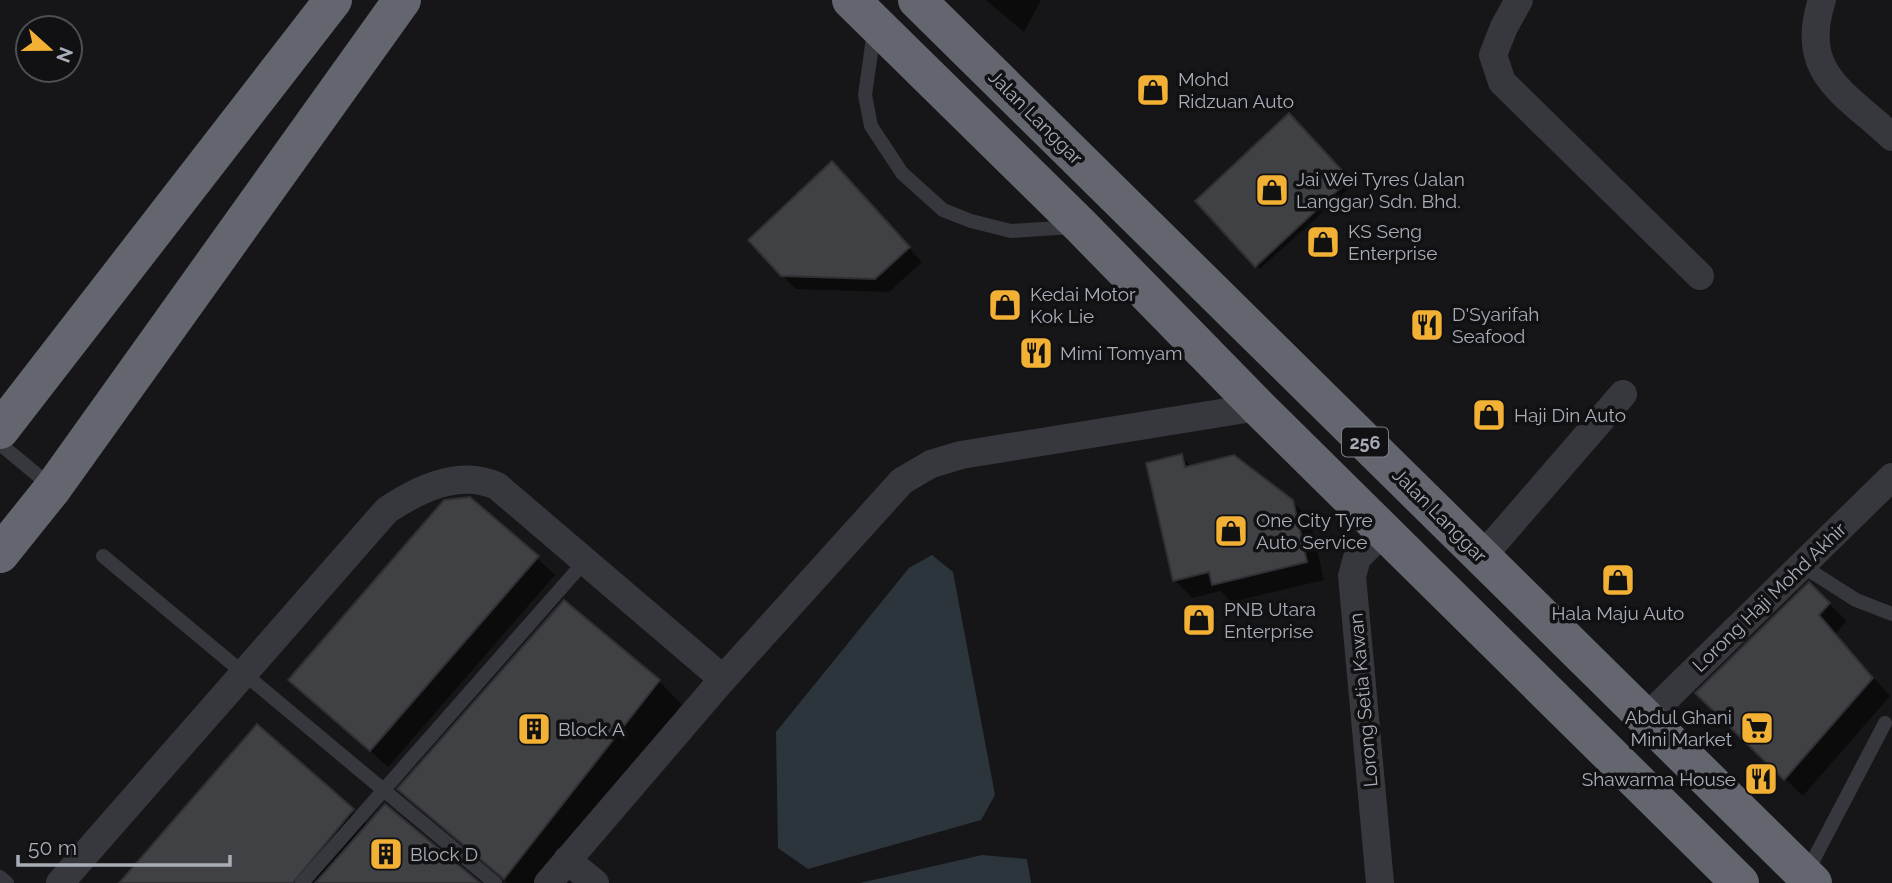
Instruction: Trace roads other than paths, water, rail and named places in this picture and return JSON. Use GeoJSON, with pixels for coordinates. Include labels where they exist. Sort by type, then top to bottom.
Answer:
{"type":"FeatureCollection","features":[{"type":"Feature","properties":{"kind":"highway"},"geometry":{"type":"LineString","coordinates":[[0,430],[333,0]]}},
{"type":"Feature","properties":{"kind":"highway"},"geometry":{"type":"LineString","coordinates":[[0,554],[52,488],[402,0]]}},
{"type":"Feature","properties":{"kind":"highway","name":"Jalan Langgar"},"geometry":{"type":"LineString","coordinates":[[917,0],[1809,879]]}},
{"type":"Feature","properties":{"kind":"highway","name":"256"},"geometry":{"type":"LineString","coordinates":[[863,12],[1740,883]]}},
{"type":"Feature","properties":{"kind":"street"},"geometry":{"type":"LineString","coordinates":[[1519,0],[1493,55],[1502,82],[1700,276]]}},
{"type":"Feature","properties":{"kind":"street"},"geometry":{"type":"LineString","coordinates":[[1822,0],[1813,29],[1815,51],[1823,71],[1892,137]]}},
{"type":"Feature","properties":{"kind":"street"},"geometry":{"type":"LineString","coordinates":[[1482,557],[1623,394]]}},
{"type":"Feature","properties":{"kind":"street"},"geometry":{"type":"LineString","coordinates":[[548,883],[723,679],[902,481],[931,464],[961,454],[1258,407]]}},
{"type":"Feature","properties":{"kind":"street","name":"Lorong Haji Mohd Akhir"},"geometry":{"type":"LineString","coordinates":[[1646,718],[1892,477]]}},
{"type":"Feature","properties":{"kind":"street"},"geometry":{"type":"LineString","coordinates":[[60,883],[387,510],[408,496],[436,484],[482,479],[498,486],[723,679]]}},
{"type":"Feature","properties":{"kind":"street","name":"Lorong Setia Kawan"},"geometry":{"type":"LineString","coordinates":[[1380,883],[1352,576],[1357,558],[1385,530]]}},
{"type":"Feature","properties":{"kind":"street"},"geometry":{"type":"LineString","coordinates":[[567,860],[595,883]]}},
{"type":"Feature","properties":{"kind":"lane"},"geometry":{"type":"LineString","coordinates":[[863,12],[865,95],[871,126],[902,173],[943,210],[971,221],[1011,231],[1081,226]]}},
{"type":"Feature","properties":{"kind":"lane"},"geometry":{"type":"LineString","coordinates":[[0,444],[52,488]]}},
{"type":"Feature","properties":{"kind":"lane"},"geometry":{"type":"LineString","coordinates":[[103,556],[241,674],[495,883]]}},
{"type":"Feature","properties":{"kind":"lane"},"geometry":{"type":"LineString","coordinates":[[302,883],[585,561]]}},
{"type":"Feature","properties":{"kind":"lane"},"geometry":{"type":"LineString","coordinates":[[1801,565],[1856,600],[1892,614]]}},
{"type":"Feature","properties":{"kind":"lane"},"geometry":{"type":"LineString","coordinates":[[1809,879],[1885,723]]}},
{"type":"Feature","properties":{"kind":"lane"},"geometry":{"type":"LineString","coordinates":[[0,877],[7,883]]}},
{"type":"Feature","properties":{"kind":"place","name":"Mohd Ridzuan Auto"},"geometry":{"type":"Point","coordinates":[1153,90]}},
{"type":"Feature","properties":{"kind":"place","name":"Jai Wei Tyres (Jalan Langgar) Sdn. Bhd."},"geometry":{"type":"Point","coordinates":[1272,190]}},
{"type":"Feature","properties":{"kind":"place","name":"KS Seng Enterprise"},"geometry":{"type":"Point","coordinates":[1323,242]}},
{"type":"Feature","properties":{"kind":"place","name":"Kedai Motor Kok Lie"},"geometry":{"type":"Point","coordinates":[1005,305]}},
{"type":"Feature","properties":{"kind":"place","name":"D'Syarifah Seafood"},"geometry":{"type":"Point","coordinates":[1427,325]}},
{"type":"Feature","properties":{"kind":"place","name":"Mimi Tomyam"},"geometry":{"type":"Point","coordinates":[1036,353]}},
{"type":"Feature","properties":{"kind":"place","name":"Haji Din Auto"},"geometry":{"type":"Point","coordinates":[1489,415]}},
{"type":"Feature","properties":{"kind":"place","name":"One City Tyre Auto Service"},"geometry":{"type":"Point","coordinates":[1231,531]}},
{"type":"Feature","properties":{"kind":"place","name":"Hala Maju Auto"},"geometry":{"type":"Point","coordinates":[1618,580]}},
{"type":"Feature","properties":{"kind":"place","name":"PNB Utara Enterprise"},"geometry":{"type":"Point","coordinates":[1199,620]}},
{"type":"Feature","properties":{"kind":"place","name":"Abdul Ghani Mini Market"},"geometry":{"type":"Point","coordinates":[1757,728]}},
{"type":"Feature","properties":{"kind":"place","name":"Block A"},"geometry":{"type":"Point","coordinates":[534,729]}},
{"type":"Feature","properties":{"kind":"place","name":"Shawarma House"},"geometry":{"type":"Point","coordinates":[1761,779]}},
{"type":"Feature","properties":{"kind":"place","name":"Block D"},"geometry":{"type":"Point","coordinates":[386,854]}}]}
